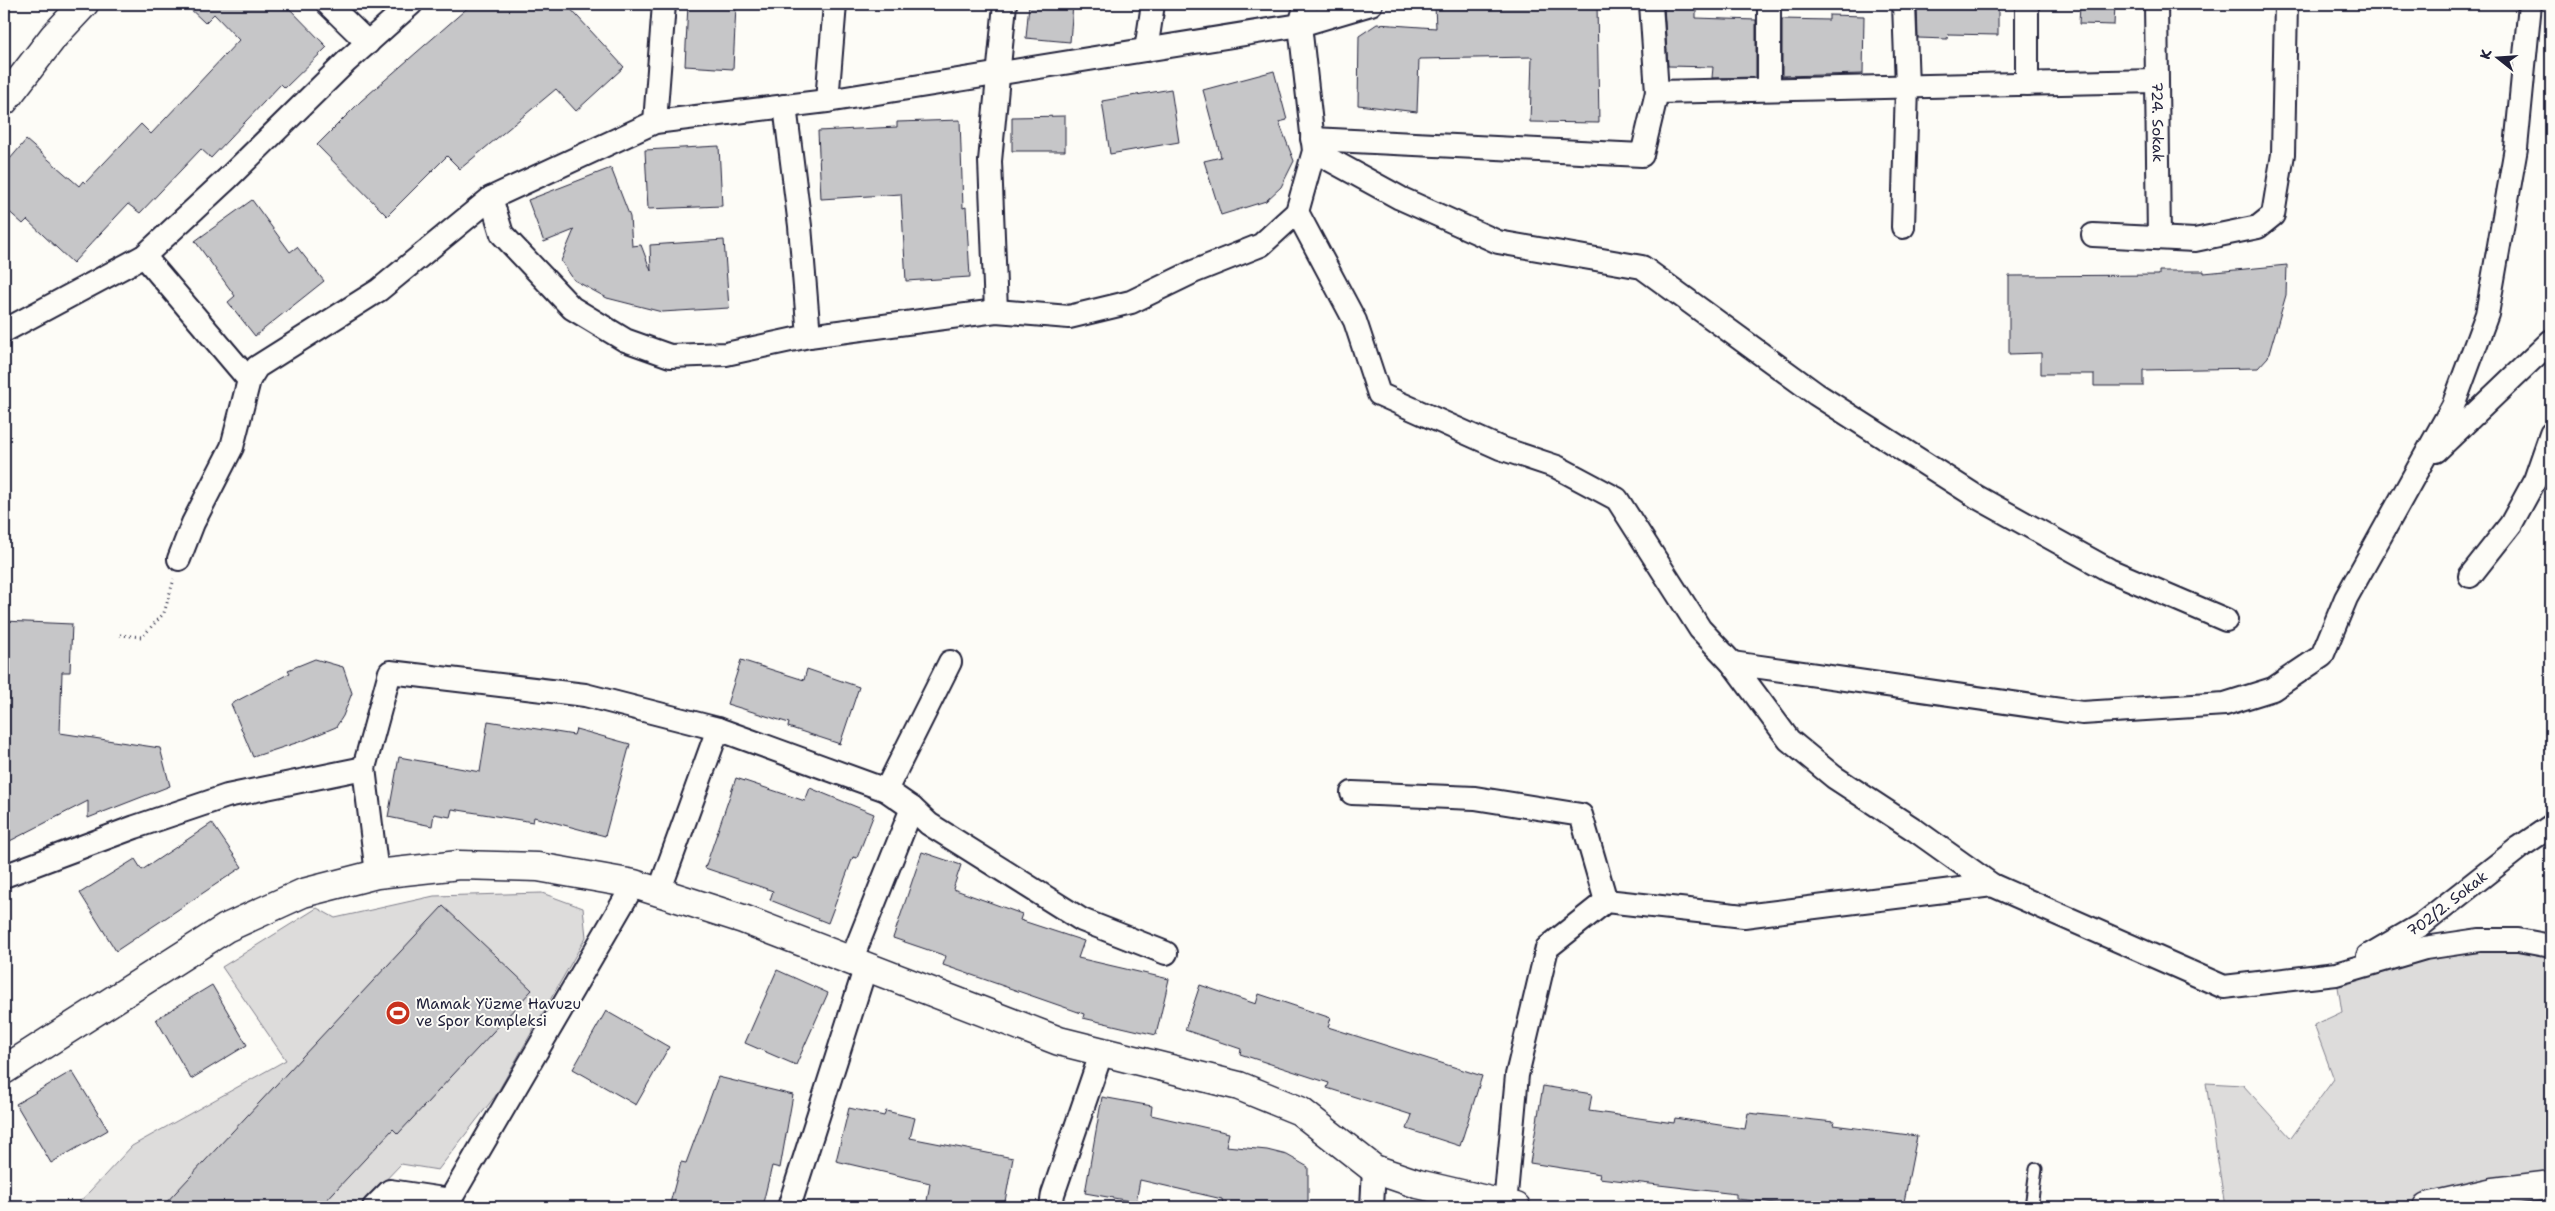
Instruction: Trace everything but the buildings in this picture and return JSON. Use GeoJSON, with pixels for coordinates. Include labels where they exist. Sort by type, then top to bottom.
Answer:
{"type":"FeatureCollection","features":[{"type":"Feature","properties":{"kind":"main road"},"geometry":{"type":"LineString","coordinates":[[4,101],[54,36],[84,4]]}},
{"type":"Feature","properties":{"kind":"main road"},"geometry":{"type":"LineString","coordinates":[[4,1070],[226,928],[303,893],[377,874],[459,865],[538,867],[646,888],[743,920],[1060,1040],[1239,1086],[1300,1111],[1374,1169],[1418,1184],[1511,1206]]}},
{"type":"Feature","properties":{"kind":"main road"},"geometry":{"type":"LineString","coordinates":[[2427,1207],[2494,1192],[2551,1185]]}},
{"type":"Feature","properties":{"kind":"street"},"geometry":{"type":"LineString","coordinates":[[328,4],[368,43]]}},
{"type":"Feature","properties":{"kind":"street"},"geometry":{"type":"LineString","coordinates":[[4,331],[144,256],[411,4]]}},
{"type":"Feature","properties":{"kind":"street"},"geometry":{"type":"LineString","coordinates":[[656,122],[664,4]]}},
{"type":"Feature","properties":{"kind":"street"},"geometry":{"type":"LineString","coordinates":[[826,101],[835,4]]}},
{"type":"Feature","properties":{"kind":"street"},"geometry":{"type":"LineString","coordinates":[[996,311],[990,161],[1006,4]]}},
{"type":"Feature","properties":{"kind":"street"},"geometry":{"type":"LineString","coordinates":[[1146,50],[1153,4]]}},
{"type":"Feature","properties":{"kind":"street"},"geometry":{"type":"LineString","coordinates":[[491,198],[502,234],[572,308],[625,340],[670,356],[726,354],[809,336],[996,311],[1069,316],[1131,302],[1193,272],[1261,245],[1297,212],[1313,145],[1300,25],[1306,4]]}},
{"type":"Feature","properties":{"kind":"street"},"geometry":{"type":"LineString","coordinates":[[179,559],[193,523],[232,447],[249,380],[257,367],[379,290],[491,198],[656,122],[826,101],[1300,25],[1371,4]]}},
{"type":"Feature","properties":{"kind":"street"},"geometry":{"type":"LineString","coordinates":[[1313,145],[1642,156],[1657,92],[1651,4]]}},
{"type":"Feature","properties":{"kind":"street"},"geometry":{"type":"LineString","coordinates":[[1769,4],[1769,90]]}},
{"type":"Feature","properties":{"kind":"street"},"geometry":{"type":"LineString","coordinates":[[1903,227],[1907,86],[1904,4]]}},
{"type":"Feature","properties":{"kind":"street"},"geometry":{"type":"LineString","coordinates":[[2027,4],[2027,84]]}},
{"type":"Feature","properties":{"kind":"street","name":"724. Sokak"},"geometry":{"type":"LineString","coordinates":[[2156,4],[2159,238]]}},
{"type":"Feature","properties":{"kind":"street"},"geometry":{"type":"LineString","coordinates":[[2094,235],[2195,240],[2258,228],[2273,215],[2283,154],[2286,4]]}},
{"type":"Feature","properties":{"kind":"street"},"geometry":{"type":"LineString","coordinates":[[1732,663],[2082,713],[2224,704],[2272,689],[2322,656],[2346,598],[2422,465],[2453,406],[2486,314],[2516,148],[2530,4]]}},
{"type":"Feature","properties":{"kind":"street"},"geometry":{"type":"LineString","coordinates":[[1657,92],[2156,81]]}},
{"type":"Feature","properties":{"kind":"street"},"geometry":{"type":"LineString","coordinates":[[785,106],[800,226],[809,336]]}},
{"type":"Feature","properties":{"kind":"street"},"geometry":{"type":"LineString","coordinates":[[1313,145],[1400,198],[1498,242],[1642,267],[1816,394],[1977,497],[2109,570],[2226,620]]}},
{"type":"Feature","properties":{"kind":"street"},"geometry":{"type":"LineString","coordinates":[[1297,212],[1355,321],[1379,394],[1500,448],[1557,467],[1617,499],[1700,629],[1732,663],[1789,740],[1834,778],[1915,830],[1992,885],[2224,987],[2336,974],[2425,948],[2478,940],[2518,940],[2551,946]]}},
{"type":"Feature","properties":{"kind":"street"},"geometry":{"type":"LineString","coordinates":[[144,256],[249,380]]}},
{"type":"Feature","properties":{"kind":"street"},"geometry":{"type":"LineString","coordinates":[[2422,465],[2551,341]]}},
{"type":"Feature","properties":{"kind":"street"},"geometry":{"type":"LineString","coordinates":[[2470,576],[2511,524],[2535,480],[2551,434]]}},
{"type":"Feature","properties":{"kind":"street"},"geometry":{"type":"LineString","coordinates":[[886,790],[950,662]]}},
{"type":"Feature","properties":{"kind":"street"},"geometry":{"type":"LineString","coordinates":[[377,874],[364,768],[390,672],[585,695],[718,730],[886,790],[912,808],[929,824],[1082,920],[1166,953]]}},
{"type":"Feature","properties":{"kind":"street"},"geometry":{"type":"LineString","coordinates":[[374,1207],[390,1191],[453,1204],[646,888],[718,730]]}},
{"type":"Feature","properties":{"kind":"street"},"geometry":{"type":"LineString","coordinates":[[4,876],[135,827],[228,796],[364,768]]}},
{"type":"Feature","properties":{"kind":"street"},"geometry":{"type":"LineString","coordinates":[[1352,793],[1475,798],[1582,815],[1606,901]]}},
{"type":"Feature","properties":{"kind":"street"},"geometry":{"type":"LineString","coordinates":[[789,1207],[859,964],[912,808]]}},
{"type":"Feature","properties":{"kind":"street","name":"702/2. Sokak"},"geometry":{"type":"LineString","coordinates":[[2336,974],[2421,925],[2520,847],[2551,826]]}},
{"type":"Feature","properties":{"kind":"street"},"geometry":{"type":"LineString","coordinates":[[1511,1206],[1517,1075],[1547,948],[1606,901],[1744,916],[1992,885]]}},
{"type":"Feature","properties":{"kind":"street"},"geometry":{"type":"LineString","coordinates":[[1051,1207],[1053,1194],[1102,1051]]}},
{"type":"Feature","properties":{"kind":"street"},"geometry":{"type":"LineString","coordinates":[[1372,1207],[1374,1169]]}},
{"type":"Feature","properties":{"kind":"lane"},"geometry":{"type":"LineString","coordinates":[[2031,1207],[2036,1169]]}},
{"type":"Feature","properties":{"kind":"path"},"geometry":{"type":"LineString","coordinates":[[120,635],[142,637],[164,613],[171,596],[179,559]]}},
{"type":"Feature","properties":{"kind":"shaded area","name":"Mamak Yüzme Havuzu ve Spor Kompleksi"},"geometry":{"type":"Polygon","coordinates":[[[542,893],[583,908],[586,937],[496,1095],[438,1170],[401,1164],[360,1207],[75,1207],[132,1146],[286,1060],[222,967],[317,908],[335,918],[434,896],[542,893]]]}},
{"type":"Feature","properties":{"kind":"shaded area"},"geometry":{"type":"Polygon","coordinates":[[[2551,946],[2551,1207],[2225,1207],[2206,1083],[2243,1085],[2291,1138],[2334,1079],[2314,1025],[2342,1012],[2336,974],[2425,948],[2551,946]]]}},
{"type":"Feature","properties":{"kind":"place","name":"Mamak Yüzme Havuzu ve Spor Kompleksi"},"geometry":{"type":"Point","coordinates":[398,1013]}}]}
